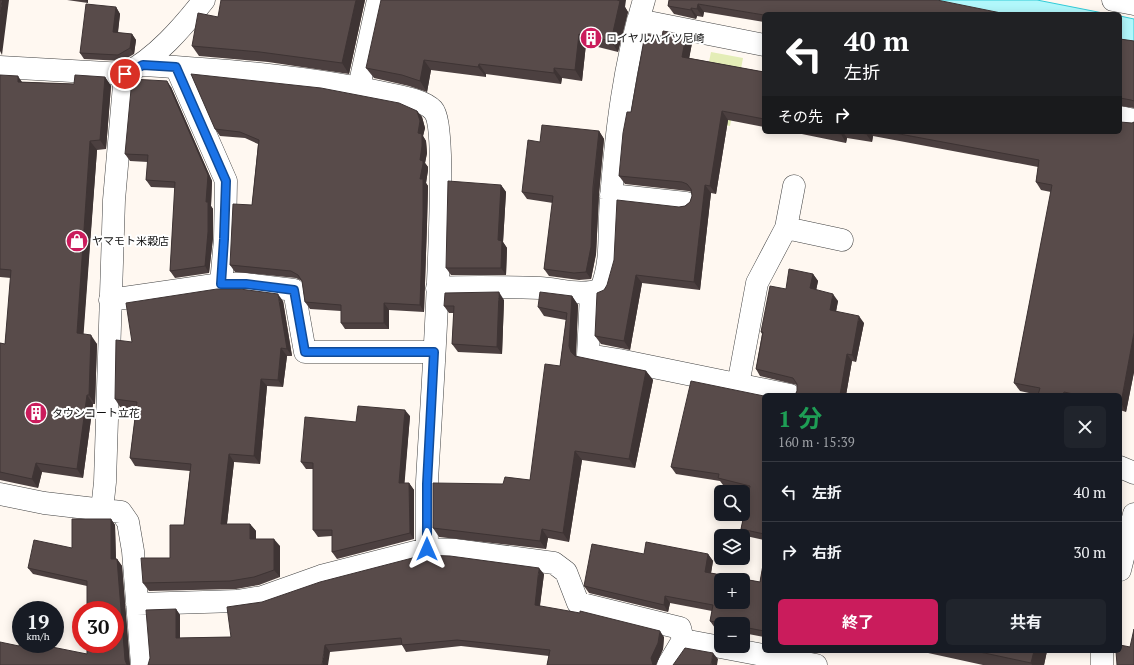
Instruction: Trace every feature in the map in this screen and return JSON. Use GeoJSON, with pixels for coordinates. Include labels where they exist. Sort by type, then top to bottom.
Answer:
{"type":"FeatureCollection","features":[{"type":"Feature","properties":{"kind":"street"},"geometry":{"type":"LineString","coordinates":[[102,510],[114,200],[134,69],[190,18],[204,0]]}},
{"type":"Feature","properties":{"kind":"street"},"geometry":{"type":"LineString","coordinates":[[359,87],[378,0]]}},
{"type":"Feature","properties":{"kind":"street"},"geometry":{"type":"LineString","coordinates":[[1113,0],[1134,4]]}},
{"type":"Feature","properties":{"kind":"street"},"geometry":{"type":"LineString","coordinates":[[437,288],[540,288],[591,293],[601,289],[607,274],[611,194],[619,116],[641,10],[762,44]]}},
{"type":"Feature","properties":{"kind":"street"},"geometry":{"type":"LineString","coordinates":[[0,67],[134,69],[176,67],[251,73],[359,87],[406,98],[428,106],[436,112],[440,134],[442,180],[427,484],[427,549]]}},
{"type":"Feature","properties":{"kind":"street"},"geometry":{"type":"LineString","coordinates":[[176,67],[226,181],[225,232],[221,284]]}},
{"type":"Feature","properties":{"kind":"street"},"geometry":{"type":"LineString","coordinates":[[1122,117],[1134,120]]}},
{"type":"Feature","properties":{"kind":"street"},"geometry":{"type":"LineString","coordinates":[[738,385],[757,283],[786,228],[794,186]]}},
{"type":"Feature","properties":{"kind":"street"},"geometry":{"type":"LineString","coordinates":[[611,194],[686,203]]}},
{"type":"Feature","properties":{"kind":"street"},"geometry":{"type":"LineString","coordinates":[[786,228],[842,240]]}},
{"type":"Feature","properties":{"kind":"street"},"geometry":{"type":"LineString","coordinates":[[110,300],[221,284],[246,284],[294,290],[305,352],[434,352]]}},
{"type":"Feature","properties":{"kind":"street"},"geometry":{"type":"LineString","coordinates":[[591,293],[588,356],[780,393]]}},
{"type":"Feature","properties":{"kind":"street"},"geometry":{"type":"LineString","coordinates":[[1122,468],[1134,473]]}},
{"type":"Feature","properties":{"kind":"street"},"geometry":{"type":"LineString","coordinates":[[0,494],[44,503],[121,512],[128,522],[133,551],[142,665]]}},
{"type":"Feature","properties":{"kind":"street"},"geometry":{"type":"LineString","coordinates":[[1122,562],[1134,514]]}},
{"type":"Feature","properties":{"kind":"street"},"geometry":{"type":"LineString","coordinates":[[137,604],[237,601],[256,598],[321,576],[427,549],[455,550],[554,563],[566,572],[578,603],[680,628],[683,640],[668,665]]}},
{"type":"Feature","properties":{"kind":"street"},"geometry":{"type":"LineString","coordinates":[[683,640],[816,665]]}},
{"type":"Feature","properties":{"kind":"street"},"geometry":{"type":"LineString","coordinates":[[1102,653],[1102,665]]}},
{"type":"Feature","properties":{"kind":"green space"},"geometry":{"type":"Polygon","coordinates":[[[711,52],[743,58],[730,126],[697,120],[711,52]]]}},
{"type":"Feature","properties":{"kind":"water"},"geometry":{"type":"Polygon","coordinates":[[[919,0],[1037,0],[1098,12],[980,12],[919,0]]]}},
{"type":"Feature","properties":{"kind":"water"},"geometry":{"type":"Polygon","coordinates":[[[1122,16],[1134,19],[1134,43],[1122,40],[1122,16]]]}},
{"type":"Feature","properties":{"kind":"building"},"geometry":{"type":"Polygon","coordinates":[[[0,0],[2,0],[0,15],[0,0]]]}},
{"type":"Feature","properties":{"kind":"building"},"geometry":{"type":"Polygon","coordinates":[[[221,0],[356,0],[342,63],[260,52],[192,46],[198,13],[218,17],[221,0]]]}},
{"type":"Feature","properties":{"kind":"building"},"geometry":{"type":"Polygon","coordinates":[[[381,0],[620,1],[611,41],[579,34],[575,70],[554,68],[554,73],[479,64],[478,67],[424,60],[420,81],[402,75],[366,68],[381,0]]]}},
{"type":"Feature","properties":{"kind":"building"},"geometry":{"type":"Polygon","coordinates":[[[669,0],[937,0],[996,12],[762,12],[762,15],[698,4],[697,9],[691,8],[691,10],[668,6],[669,0]]]}},
{"type":"Feature","properties":{"kind":"building"},"geometry":{"type":"Polygon","coordinates":[[[86,4],[116,7],[113,32],[132,34],[130,48],[118,55],[80,53],[86,4]]]}},
{"type":"Feature","properties":{"kind":"building"},"geometry":{"type":"Polygon","coordinates":[[[663,31],[686,35],[682,57],[762,72],[762,119],[722,111],[710,186],[705,185],[694,282],[636,275],[624,341],[595,336],[597,293],[604,290],[607,285],[614,260],[617,200],[679,207],[685,206],[690,202],[692,196],[691,189],[687,184],[682,182],[619,176],[623,133],[627,112],[631,112],[645,34],[662,37],[663,31]]]}},
{"type":"Feature","properties":{"kind":"building"},"geometry":{"type":"Polygon","coordinates":[[[1122,39],[1134,41],[1134,101],[1122,98],[1122,39]]]}},
{"type":"Feature","properties":{"kind":"building"},"geometry":{"type":"Polygon","coordinates":[[[191,74],[321,88],[399,103],[417,111],[420,121],[418,133],[422,134],[420,160],[423,161],[420,179],[423,179],[423,217],[420,305],[384,303],[384,323],[341,323],[341,305],[305,302],[302,281],[298,275],[291,271],[230,265],[233,204],[252,205],[259,140],[240,132],[215,129],[191,74]]]}},
{"type":"Feature","properties":{"kind":"building"},"geometry":{"type":"Polygon","coordinates":[[[0,75],[18,76],[18,82],[74,84],[75,75],[105,77],[100,140],[90,141],[77,333],[91,335],[89,395],[87,395],[77,469],[36,463],[32,479],[0,472],[0,343],[5,344],[11,270],[0,269],[0,75]]]}},
{"type":"Feature","properties":{"kind":"building"},"geometry":{"type":"Polygon","coordinates":[[[132,79],[167,81],[208,175],[206,202],[208,202],[208,232],[205,266],[170,271],[175,182],[146,180],[148,155],[125,154],[132,79]]]}},
{"type":"Feature","properties":{"kind":"building"},"geometry":{"type":"Polygon","coordinates":[[[1122,122],[1134,122],[1134,333],[1122,398],[1122,393],[1039,393],[1040,388],[1014,383],[1052,185],[1036,182],[1039,160],[900,134],[1122,134],[1122,122]]]}},
{"type":"Feature","properties":{"kind":"building"},"geometry":{"type":"Polygon","coordinates":[[[542,125],[599,131],[593,187],[591,247],[586,272],[574,273],[544,269],[553,196],[522,192],[528,140],[540,142],[542,125]]]}},
{"type":"Feature","properties":{"kind":"building"},"geometry":{"type":"Polygon","coordinates":[[[448,181],[501,185],[498,240],[502,241],[501,268],[446,268],[448,181]]]}},
{"type":"Feature","properties":{"kind":"building"},"geometry":{"type":"Polygon","coordinates":[[[789,269],[813,274],[810,288],[833,294],[830,310],[859,316],[852,355],[847,354],[840,393],[796,393],[797,384],[793,378],[756,369],[763,332],[761,332],[770,286],[786,289],[789,269]]]}},
{"type":"Feature","properties":{"kind":"building"},"geometry":{"type":"Polygon","coordinates":[[[217,289],[240,289],[278,294],[287,349],[281,348],[278,380],[261,379],[254,456],[229,454],[221,524],[250,524],[250,539],[274,539],[274,570],[254,577],[230,581],[143,583],[141,558],[170,558],[170,525],[184,525],[191,464],[130,458],[137,402],[115,399],[116,340],[132,342],[126,303],[217,289]]]}},
{"type":"Feature","properties":{"kind":"building"},"geometry":{"type":"Polygon","coordinates":[[[499,292],[497,347],[452,344],[454,306],[444,306],[445,293],[499,292]]]}},
{"type":"Feature","properties":{"kind":"building"},"geometry":{"type":"Polygon","coordinates":[[[540,292],[572,296],[569,346],[571,352],[575,356],[646,371],[629,459],[575,451],[563,533],[542,529],[540,541],[433,528],[433,483],[503,484],[505,477],[530,480],[545,364],[560,366],[567,313],[538,307],[540,292]]]}},
{"type":"Feature","properties":{"kind":"building"},"geometry":{"type":"Polygon","coordinates":[[[691,381],[762,396],[762,534],[750,531],[750,529],[741,529],[743,521],[750,521],[750,485],[718,478],[719,474],[671,467],[691,381]]]}},
{"type":"Feature","properties":{"kind":"building"},"geometry":{"type":"Polygon","coordinates":[[[358,406],[405,410],[399,483],[409,483],[410,533],[332,552],[332,530],[313,530],[313,463],[301,462],[305,417],[356,422],[358,406]]]}},
{"type":"Feature","properties":{"kind":"building"},"geometry":{"type":"Polygon","coordinates":[[[72,519],[111,519],[111,559],[117,559],[120,601],[87,601],[87,581],[28,568],[34,540],[72,548],[72,519]]]}},
{"type":"Feature","properties":{"kind":"building"},"geometry":{"type":"Polygon","coordinates":[[[646,542],[708,554],[705,572],[714,574],[714,609],[750,609],[750,580],[760,582],[762,570],[762,631],[750,628],[750,617],[714,617],[714,622],[710,621],[713,605],[665,596],[664,605],[584,586],[592,544],[644,554],[646,542]]]}},
{"type":"Feature","properties":{"kind":"building"},"geometry":{"type":"Polygon","coordinates":[[[424,555],[450,556],[539,568],[535,605],[580,613],[580,611],[660,631],[658,643],[651,658],[653,665],[547,665],[550,650],[457,640],[402,645],[401,638],[325,645],[322,665],[148,665],[150,658],[146,610],[176,609],[176,638],[231,637],[227,607],[262,602],[320,582],[424,555]]]}},
{"type":"Feature","properties":{"kind":"building"},"geometry":{"type":"Polygon","coordinates":[[[1134,629],[1134,665],[1117,665],[1116,653],[1122,653],[1122,645],[1130,647],[1134,629]]]}},
{"type":"Feature","properties":{"kind":"building"},"geometry":{"type":"Polygon","coordinates":[[[0,642],[12,645],[12,653],[64,653],[64,649],[72,651],[72,653],[124,653],[124,647],[127,665],[0,665],[0,642]]]}},
{"type":"Feature","properties":{"kind":"building"},"geometry":{"type":"Polygon","coordinates":[[[685,648],[713,653],[711,665],[673,665],[685,648]]]}},
{"type":"Feature","properties":{"kind":"building"},"geometry":{"type":"Polygon","coordinates":[[[984,653],[1034,653],[1031,663],[984,653]]]}},
{"type":"Feature","properties":{"kind":"place","name":"ロイヤルハイツ尼崎"},"geometry":{"type":"Point","coordinates":[591,38]}},
{"type":"Feature","properties":{"kind":"place","name":"ヤマモト米穀店"},"geometry":{"type":"Point","coordinates":[77,241]}},
{"type":"Feature","properties":{"kind":"place","name":"タウンコート立花"},"geometry":{"type":"Point","coordinates":[36,413]}},
{"type":"Feature","properties":{"kind":"route"},"geometry":{"type":"LineString","coordinates":[[125,74],[143,65],[176,67],[218,159],[226,181],[221,284],[246,284],[294,290],[305,352],[434,352],[427,484],[427,549]]}}]}
